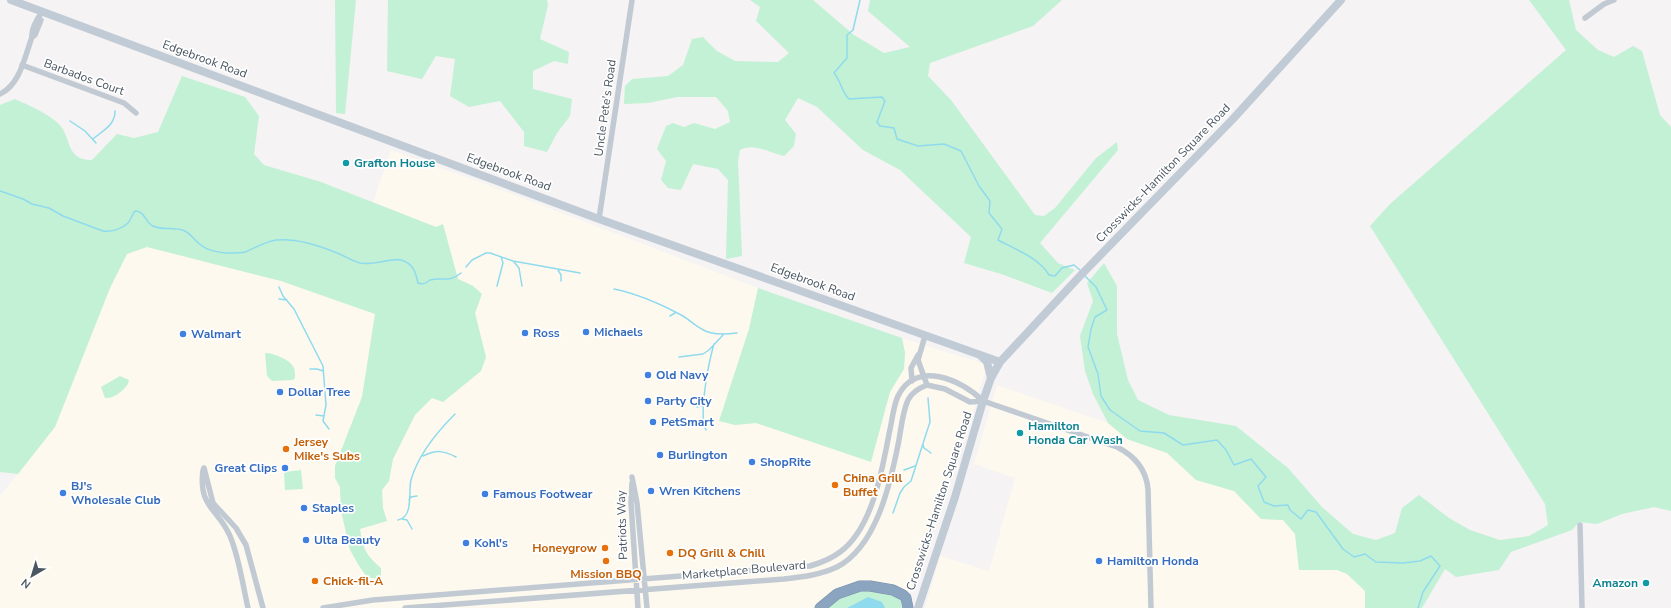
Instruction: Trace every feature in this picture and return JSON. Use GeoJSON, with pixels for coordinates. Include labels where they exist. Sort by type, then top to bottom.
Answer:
{"type":"FeatureCollection","features":[{"type":"Feature","properties":{"kind":"highway"},"geometry":{"type":"LineString","coordinates":[[820,608],[837,594],[860,586],[870,586],[893,590],[906,598],[908,608]]}},
{"type":"Feature","properties":{"kind":"street","name":"Edgebrook Road"},"geometry":{"type":"LineString","coordinates":[[11,0],[600,219],[1000,362]]}},
{"type":"Feature","properties":{"kind":"street","name":"Uncle Pete's Road"},"geometry":{"type":"LineString","coordinates":[[600,219],[632,0]]}},
{"type":"Feature","properties":{"kind":"street","name":"Crosswicks-Hamilton Square Road"},"geometry":{"type":"LineString","coordinates":[[918,608],[955,497],[983,401],[991,378],[1000,362],[1079,277],[1232,120],[1341,0]]}},
{"type":"Feature","properties":{"kind":"street"},"geometry":{"type":"LineString","coordinates":[[1585,18],[1604,4],[1614,0]]}},
{"type":"Feature","properties":{"kind":"street"},"geometry":{"type":"LineString","coordinates":[[0,94],[10,88],[16,80],[32,38],[35,35],[42,12]]}},
{"type":"Feature","properties":{"kind":"street","name":"Barbados Court"},"geometry":{"type":"LineString","coordinates":[[22,65],[124,103],[136,113]]}},
{"type":"Feature","properties":{"kind":"street"},"geometry":{"type":"LineString","coordinates":[[912,381],[911,368],[918,355],[925,336]]}},
{"type":"Feature","properties":{"kind":"street"},"geometry":{"type":"LineString","coordinates":[[986,356],[996,356],[1008,352]]}},
{"type":"Feature","properties":{"kind":"street"},"geometry":{"type":"LineString","coordinates":[[975,353],[983,357],[987,362],[991,378]]}},
{"type":"Feature","properties":{"kind":"street"},"geometry":{"type":"LineString","coordinates":[[918,355],[918,366],[927,385],[945,389],[970,402],[983,401],[1117,447],[1127,452],[1136,460],[1143,470],[1148,489],[1151,608]]}},
{"type":"Feature","properties":{"kind":"street","name":"Marketplace Boulevard"},"geometry":{"type":"LineString","coordinates":[[323,608],[373,600],[810,566],[826,561],[840,552],[858,534],[864,523],[883,466],[897,398],[906,385],[923,376],[938,376],[973,391],[983,401]]}},
{"type":"Feature","properties":{"kind":"street","name":"Marketplace Boulevard"},"geometry":{"type":"LineString","coordinates":[[405,608],[645,590],[813,575],[824,572],[846,561],[865,542],[880,511],[893,469],[906,405],[913,393],[927,385]]}},
{"type":"Feature","properties":{"kind":"street"},"geometry":{"type":"LineString","coordinates":[[248,608],[230,536],[208,505],[205,497],[202,480],[204,468],[214,503],[236,528],[246,545],[263,608]]}},
{"type":"Feature","properties":{"kind":"street","name":"Patriots Way"},"geometry":{"type":"LineString","coordinates":[[638,608],[631,503],[632,477],[637,503],[647,608]]}},
{"type":"Feature","properties":{"kind":"street"},"geometry":{"type":"LineString","coordinates":[[1580,525],[1582,608]]}},
{"type":"Feature","properties":{"kind":"shaded area"},"geometry":{"type":"Polygon","coordinates":[[[391,150],[507,192],[758,288],[749,329],[719,421],[735,425],[756,423],[871,461],[890,392],[904,369],[905,353],[902,338],[985,364],[985,372],[972,416],[904,608],[0,608],[0,496],[55,427],[110,288],[127,254],[147,247],[281,281],[375,314],[362,397],[335,466],[335,478],[340,487],[341,511],[350,550],[381,568],[369,557],[363,545],[359,529],[387,521],[383,508],[382,490],[389,481],[393,459],[415,415],[432,398],[443,402],[481,371],[486,357],[475,313],[482,294],[473,286],[458,279],[443,224],[436,227],[373,202],[391,150]]]}},
{"type":"Feature","properties":{"kind":"shaded area"},"geometry":{"type":"Polygon","coordinates":[[[997,385],[1108,423],[1127,439],[1167,453],[1196,480],[1234,491],[1261,519],[1283,520],[1295,534],[1299,570],[1337,570],[1347,574],[1365,591],[1365,608],[925,608],[940,556],[989,571],[1015,478],[974,464],[997,385]]]}},
{"type":"Feature","properties":{"kind":"green space"},"geometry":{"type":"Polygon","coordinates":[[[335,0],[356,0],[345,114],[336,113],[335,0]]]}},
{"type":"Feature","properties":{"kind":"green space"},"geometry":{"type":"Polygon","coordinates":[[[388,0],[547,0],[548,5],[540,39],[569,52],[568,64],[554,61],[533,71],[533,89],[572,99],[570,116],[557,133],[547,152],[524,146],[524,132],[500,101],[469,107],[450,96],[455,59],[436,56],[422,79],[387,71],[388,0]]]}},
{"type":"Feature","properties":{"kind":"green space"},"geometry":{"type":"Polygon","coordinates":[[[750,0],[813,0],[854,35],[884,53],[910,47],[868,11],[870,0],[1062,0],[1033,26],[930,63],[928,76],[951,100],[1035,215],[1044,216],[1055,208],[1096,158],[1117,142],[1118,150],[1040,243],[1058,263],[1075,270],[1052,293],[1001,274],[964,263],[971,237],[900,170],[863,150],[817,107],[798,98],[785,120],[796,134],[794,146],[784,156],[750,147],[740,150],[738,161],[742,256],[726,259],[728,180],[718,169],[693,164],[681,190],[668,188],[661,180],[666,161],[657,149],[666,126],[673,123],[684,127],[694,123],[715,129],[730,122],[728,111],[716,97],[677,97],[648,103],[624,104],[625,86],[632,79],[668,76],[683,65],[692,39],[703,37],[717,51],[735,61],[778,62],[789,53],[756,21],[760,7],[750,0]]]}},
{"type":"Feature","properties":{"kind":"green space"},"geometry":{"type":"Polygon","coordinates":[[[1529,0],[1569,0],[1576,30],[1598,50],[1614,57],[1633,46],[1642,51],[1660,115],[1671,127],[1671,511],[1654,507],[1622,514],[1597,524],[1579,522],[1572,530],[1511,552],[1499,570],[1456,577],[1445,569],[1422,608],[1365,608],[1365,591],[1347,574],[1337,570],[1299,570],[1295,534],[1283,520],[1261,519],[1234,491],[1196,480],[1167,453],[1127,439],[1108,423],[1093,394],[1085,371],[1080,336],[1093,301],[1087,283],[1104,263],[1117,286],[1117,334],[1128,380],[1138,400],[1169,415],[1236,426],[1288,468],[1322,507],[1353,534],[1376,540],[1395,533],[1402,508],[1419,495],[1449,518],[1470,530],[1500,540],[1529,536],[1548,525],[1545,504],[1370,226],[1390,204],[1566,50],[1529,0]]]}},
{"type":"Feature","properties":{"kind":"green space"},"geometry":{"type":"Polygon","coordinates":[[[182,76],[245,97],[259,116],[254,154],[264,165],[321,182],[436,227],[443,224],[458,279],[473,286],[482,294],[475,313],[486,357],[481,371],[443,402],[432,398],[415,415],[393,459],[389,481],[382,490],[383,508],[387,521],[360,529],[362,542],[366,551],[381,568],[381,576],[377,579],[367,577],[350,550],[341,511],[340,487],[335,478],[335,466],[362,397],[375,314],[281,281],[147,247],[127,254],[110,288],[55,427],[18,474],[0,472],[0,105],[15,99],[44,113],[59,124],[70,147],[77,156],[83,159],[92,160],[117,134],[134,138],[158,132],[182,76]]]}},
{"type":"Feature","properties":{"kind":"green space"},"geometry":{"type":"Polygon","coordinates":[[[758,288],[902,338],[905,353],[904,369],[890,392],[871,462],[756,423],[735,425],[719,421],[749,329],[758,288]]]}},
{"type":"Feature","properties":{"kind":"green space"},"geometry":{"type":"Polygon","coordinates":[[[265,353],[277,355],[289,362],[294,368],[295,378],[293,380],[272,381],[267,376],[265,353]]]}},
{"type":"Feature","properties":{"kind":"green space"},"geometry":{"type":"Polygon","coordinates":[[[120,376],[129,380],[128,384],[118,394],[105,398],[101,387],[120,376]]]}},
{"type":"Feature","properties":{"kind":"green space"},"geometry":{"type":"Polygon","coordinates":[[[301,470],[303,489],[285,490],[284,472],[301,470]]]}},
{"type":"Feature","properties":{"kind":"green space"},"geometry":{"type":"Polygon","coordinates":[[[872,588],[892,592],[900,598],[902,608],[824,608],[847,593],[872,588]]]}},
{"type":"Feature","properties":{"kind":"water"},"geometry":{"type":"Polygon","coordinates":[[[868,597],[882,602],[885,608],[847,608],[868,597]]]}},
{"type":"Feature","properties":{"kind":"waterway"},"geometry":{"type":"LineString","coordinates":[[860,0],[853,30],[847,35],[847,58],[834,73],[846,96],[849,99],[882,97],[885,101],[877,122],[880,126],[894,128],[897,139],[918,146],[944,144],[961,151],[979,186],[990,201],[989,213],[1002,229],[998,240],[1033,259],[1045,269],[1049,275],[1055,276],[1062,268],[1074,265],[1081,271]]}},
{"type":"Feature","properties":{"kind":"waterway"},"geometry":{"type":"LineString","coordinates":[[93,139],[104,131],[113,121],[115,111]]}},
{"type":"Feature","properties":{"kind":"waterway"},"geometry":{"type":"LineString","coordinates":[[70,121],[85,131],[96,143]]}},
{"type":"Feature","properties":{"kind":"waterway"},"geometry":{"type":"LineString","coordinates":[[0,191],[23,199],[32,204],[49,208],[63,216],[103,231],[123,227],[128,223],[135,211],[138,211],[153,226],[185,231],[203,247],[221,252],[244,252],[272,241],[292,240],[322,247],[360,263],[366,264],[395,260],[404,261],[412,267],[418,283],[420,284],[435,279],[453,278],[461,273]]}},
{"type":"Feature","properties":{"kind":"waterway"},"geometry":{"type":"LineString","coordinates":[[466,267],[472,260],[486,253],[490,253],[513,261],[580,273]]}},
{"type":"Feature","properties":{"kind":"waterway"},"geometry":{"type":"LineString","coordinates":[[497,286],[503,263],[501,257]]}},
{"type":"Feature","properties":{"kind":"waterway"},"geometry":{"type":"LineString","coordinates":[[514,262],[519,268],[522,286]]}},
{"type":"Feature","properties":{"kind":"waterway"},"geometry":{"type":"LineString","coordinates":[[558,270],[561,275],[561,281]]}},
{"type":"Feature","properties":{"kind":"waterway"},"geometry":{"type":"LineString","coordinates":[[1085,276],[1096,287],[1107,310],[1095,317],[1088,347],[1098,374],[1101,396],[1110,410],[1140,431],[1164,433],[1183,445],[1217,440],[1226,450],[1234,465],[1251,459],[1266,477],[1258,486],[1264,502],[1274,506],[1288,505],[1290,510],[1301,519],[1308,510],[1316,512],[1343,549],[1354,557],[1365,554],[1376,562],[1403,563],[1420,561],[1431,556],[1440,566],[1423,592],[1418,608]]}},
{"type":"Feature","properties":{"kind":"waterway"},"geometry":{"type":"LineString","coordinates":[[279,287],[283,296],[294,309],[323,366],[326,405],[323,421],[329,429]]}},
{"type":"Feature","properties":{"kind":"waterway"},"geometry":{"type":"LineString","coordinates":[[614,289],[658,304],[683,316],[708,332],[715,334],[737,333]]}},
{"type":"Feature","properties":{"kind":"waterway"},"geometry":{"type":"LineString","coordinates":[[279,299],[287,300]]}},
{"type":"Feature","properties":{"kind":"waterway"},"geometry":{"type":"LineString","coordinates":[[670,316],[675,313]]}},
{"type":"Feature","properties":{"kind":"waterway"},"geometry":{"type":"LineString","coordinates":[[679,357],[703,354],[709,350],[723,335]]}},
{"type":"Feature","properties":{"kind":"waterway"},"geometry":{"type":"LineString","coordinates":[[706,430],[703,413],[704,401],[707,375],[714,344]]}},
{"type":"Feature","properties":{"kind":"waterway"},"geometry":{"type":"LineString","coordinates":[[310,369],[323,371]]}},
{"type":"Feature","properties":{"kind":"waterway"},"geometry":{"type":"LineString","coordinates":[[893,513],[900,493],[911,481],[930,422],[928,398]]}},
{"type":"Feature","properties":{"kind":"waterway"},"geometry":{"type":"LineString","coordinates":[[697,407],[704,405]]}},
{"type":"Feature","properties":{"kind":"waterway"},"geometry":{"type":"LineString","coordinates":[[398,520],[403,518],[408,509],[411,480],[418,462],[435,436],[455,414]]}},
{"type":"Feature","properties":{"kind":"waterway"},"geometry":{"type":"LineString","coordinates":[[316,415],[324,416]]}},
{"type":"Feature","properties":{"kind":"waterway"},"geometry":{"type":"LineString","coordinates":[[923,445],[924,448],[931,453]]}},
{"type":"Feature","properties":{"kind":"waterway"},"geometry":{"type":"LineString","coordinates":[[423,456],[440,452],[456,457]]}},
{"type":"Feature","properties":{"kind":"waterway"},"geometry":{"type":"LineString","coordinates":[[904,470],[915,466]]}},
{"type":"Feature","properties":{"kind":"waterway"},"geometry":{"type":"LineString","coordinates":[[409,500],[411,497],[417,496]]}},
{"type":"Feature","properties":{"kind":"waterway"},"geometry":{"type":"LineString","coordinates":[[402,519],[407,520],[412,529]]}},
{"type":"Feature","properties":{"kind":"place","name":"Grafton House"},"geometry":{"type":"Point","coordinates":[346,163]}},
{"type":"Feature","properties":{"kind":"place","name":"Michaels"},"geometry":{"type":"Point","coordinates":[586,332]}},
{"type":"Feature","properties":{"kind":"place","name":"Ross"},"geometry":{"type":"Point","coordinates":[525,333]}},
{"type":"Feature","properties":{"kind":"place","name":"Walmart"},"geometry":{"type":"Point","coordinates":[183,334]}},
{"type":"Feature","properties":{"kind":"place","name":"Old Navy"},"geometry":{"type":"Point","coordinates":[648,375]}},
{"type":"Feature","properties":{"kind":"place","name":"Dollar Tree"},"geometry":{"type":"Point","coordinates":[280,392]}},
{"type":"Feature","properties":{"kind":"place","name":"Party City"},"geometry":{"type":"Point","coordinates":[648,401]}},
{"type":"Feature","properties":{"kind":"place","name":"PetSmart"},"geometry":{"type":"Point","coordinates":[653,422]}},
{"type":"Feature","properties":{"kind":"place","name":"Hamilton Honda Car Wash"},"geometry":{"type":"Point","coordinates":[1020,433]}},
{"type":"Feature","properties":{"kind":"place","name":"Jersey Mike's Subs"},"geometry":{"type":"Point","coordinates":[286,449]}},
{"type":"Feature","properties":{"kind":"place","name":"Burlington"},"geometry":{"type":"Point","coordinates":[660,455]}},
{"type":"Feature","properties":{"kind":"place","name":"ShopRite"},"geometry":{"type":"Point","coordinates":[752,462]}},
{"type":"Feature","properties":{"kind":"place","name":"Great Clips"},"geometry":{"type":"Point","coordinates":[285,468]}},
{"type":"Feature","properties":{"kind":"place","name":"China Grill Buffet"},"geometry":{"type":"Point","coordinates":[835,485]}},
{"type":"Feature","properties":{"kind":"place","name":"Wren Kitchens"},"geometry":{"type":"Point","coordinates":[651,491]}},
{"type":"Feature","properties":{"kind":"place","name":"BJ's Wholesale Club"},"geometry":{"type":"Point","coordinates":[63,493]}},
{"type":"Feature","properties":{"kind":"place","name":"Famous Footwear"},"geometry":{"type":"Point","coordinates":[485,494]}},
{"type":"Feature","properties":{"kind":"place","name":"Staples"},"geometry":{"type":"Point","coordinates":[304,508]}},
{"type":"Feature","properties":{"kind":"place","name":"Ulta Beauty"},"geometry":{"type":"Point","coordinates":[306,540]}},
{"type":"Feature","properties":{"kind":"place","name":"Kohl's"},"geometry":{"type":"Point","coordinates":[466,543]}},
{"type":"Feature","properties":{"kind":"place","name":"Honeygrow"},"geometry":{"type":"Point","coordinates":[605,548]}},
{"type":"Feature","properties":{"kind":"place","name":"DQ Grill & Chill"},"geometry":{"type":"Point","coordinates":[670,553]}},
{"type":"Feature","properties":{"kind":"place","name":"Mission BBQ"},"geometry":{"type":"Point","coordinates":[606,561]}},
{"type":"Feature","properties":{"kind":"place","name":"Hamilton Honda"},"geometry":{"type":"Point","coordinates":[1099,561]}},
{"type":"Feature","properties":{"kind":"place","name":"Chick-fil-A"},"geometry":{"type":"Point","coordinates":[315,581]}},
{"type":"Feature","properties":{"kind":"place","name":"Amazon"},"geometry":{"type":"Point","coordinates":[1646,583]}}]}
